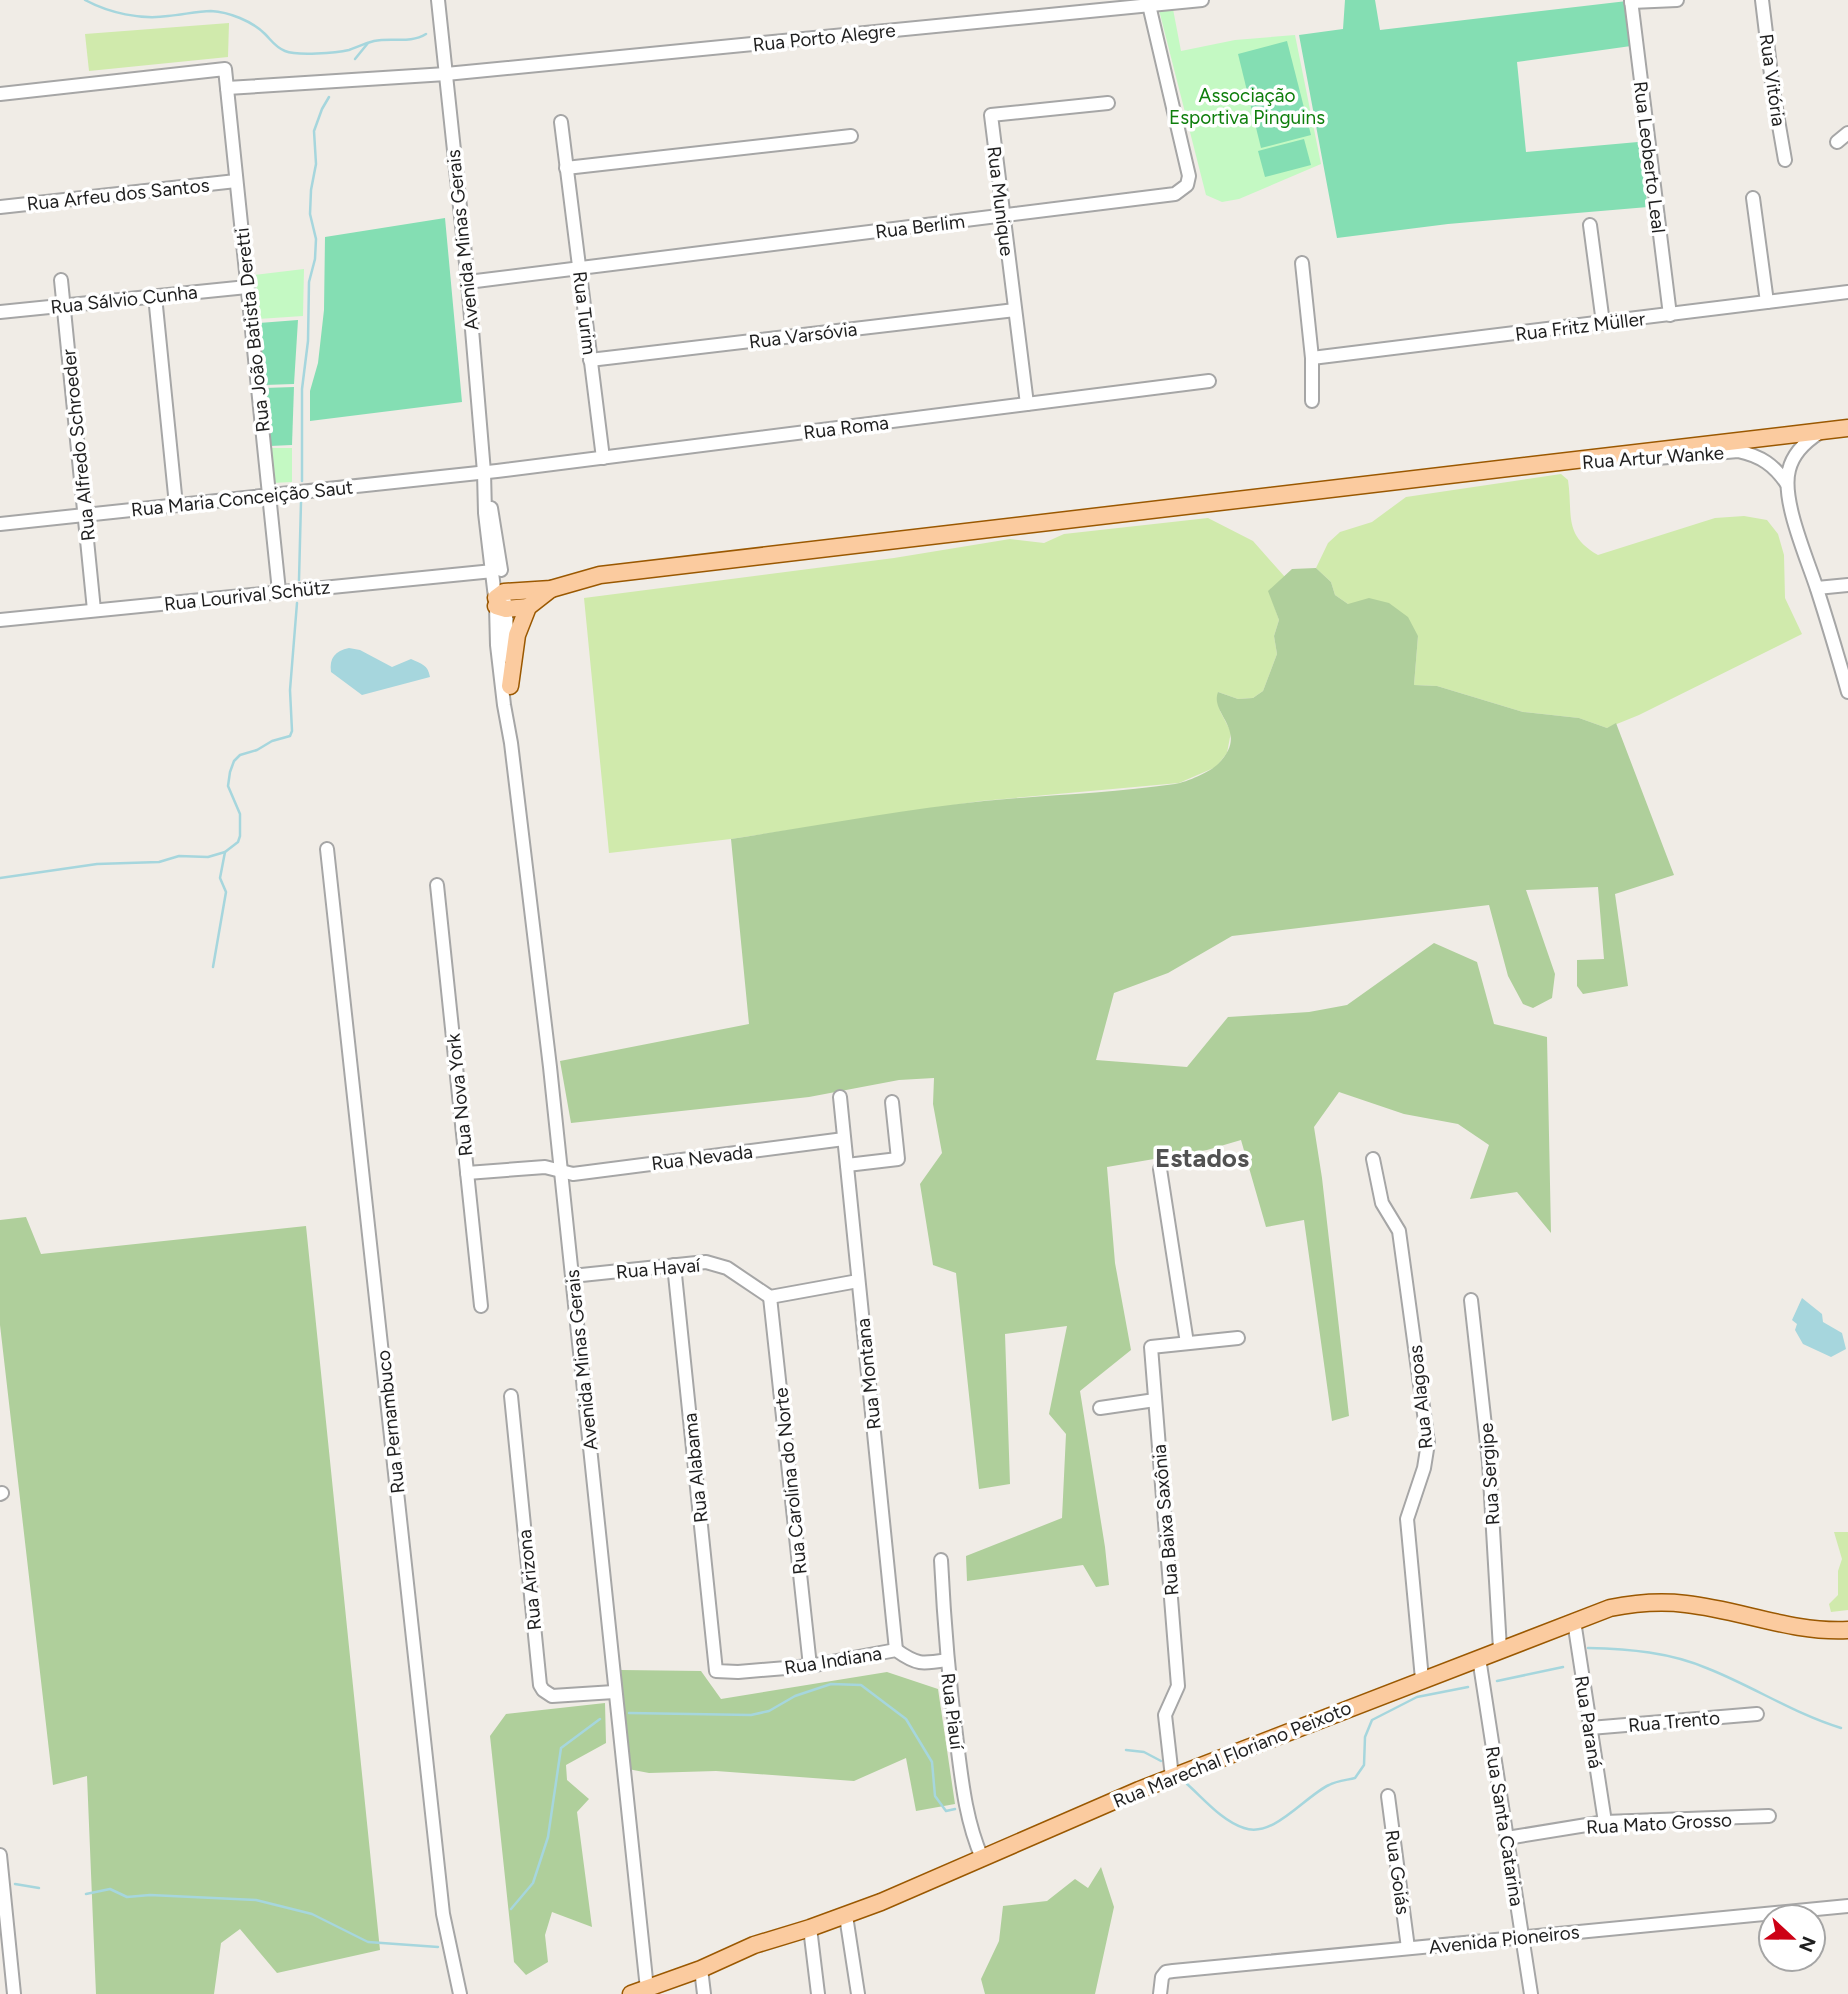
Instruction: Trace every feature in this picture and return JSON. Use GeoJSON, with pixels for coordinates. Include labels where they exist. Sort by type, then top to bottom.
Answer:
{"type":"FeatureCollection","features":[{"type":"Feature","properties":{"kind":"main road"},"geometry":{"type":"LineString","coordinates":[[500,601],[600,575],[1848,428]]}},
{"type":"Feature","properties":{"kind":"main road"},"geometry":{"type":"LineString","coordinates":[[510,686],[517,635],[528,607],[551,589]]}},
{"type":"Feature","properties":{"kind":"main road"},"geometry":{"type":"LineString","coordinates":[[500,601],[528,607]]}},
{"type":"Feature","properties":{"kind":"main road","name":"Rua Marechal Floriano Peixoto"},"geometry":{"type":"LineString","coordinates":[[639,1991],[701,1969],[754,1945],[846,1916],[1171,1777],[1500,1649],[1622,1606],[1669,1602],[1809,1629],[1848,1630]]}},
{"type":"Feature","properties":{"kind":"street","name":"Avenida Minas Gerais"},"geometry":{"type":"LineString","coordinates":[[438,0],[468,282],[485,513],[500,601],[498,645],[561,1170],[614,1692],[639,1991]]}},
{"type":"Feature","properties":{"kind":"street","name":"Rua Porto Alegre"},"geometry":{"type":"LineString","coordinates":[[227,88],[446,74],[1202,0]]}},
{"type":"Feature","properties":{"kind":"street"},"geometry":{"type":"LineString","coordinates":[[1631,1],[1677,0]]}},
{"type":"Feature","properties":{"kind":"street","name":"Rua Vitória"},"geometry":{"type":"LineString","coordinates":[[1762,0],[1785,160]]}},
{"type":"Feature","properties":{"kind":"street","name":"Rua Leoberto Leal"},"geometry":{"type":"LineString","coordinates":[[1631,1],[1670,315]]}},
{"type":"Feature","properties":{"kind":"street","name":"Rua Berlim"},"geometry":{"type":"LineString","coordinates":[[468,282],[1175,194],[1187,185],[1189,176],[1149,5]]}},
{"type":"Feature","properties":{"kind":"street","name":"Rua João Batista Deretti"},"geometry":{"type":"LineString","coordinates":[[0,94],[225,69],[279,591]]}},
{"type":"Feature","properties":{"kind":"street","name":"Rua Munique"},"geometry":{"type":"LineString","coordinates":[[1027,404],[990,115],[1108,103]]}},
{"type":"Feature","properties":{"kind":"street","name":"Rua Turim"},"geometry":{"type":"LineString","coordinates":[[561,122],[603,458]]}},
{"type":"Feature","properties":{"kind":"street"},"geometry":{"type":"LineString","coordinates":[[1837,142],[1848,133]]}},
{"type":"Feature","properties":{"kind":"street"},"geometry":{"type":"LineString","coordinates":[[566,168],[851,136]]}},
{"type":"Feature","properties":{"kind":"street","name":"Rua Arfeu dos Santos"},"geometry":{"type":"LineString","coordinates":[[0,207],[236,181]]}},
{"type":"Feature","properties":{"kind":"street"},"geometry":{"type":"LineString","coordinates":[[1753,198],[1767,302]]}},
{"type":"Feature","properties":{"kind":"street"},"geometry":{"type":"LineString","coordinates":[[1590,225],[1603,323]]}},
{"type":"Feature","properties":{"kind":"street"},"geometry":{"type":"LineString","coordinates":[[1302,263],[1312,358],[1312,401]]}},
{"type":"Feature","properties":{"kind":"street","name":"Rua Alfredo Schroeder"},"geometry":{"type":"LineString","coordinates":[[61,280],[94,610]]}},
{"type":"Feature","properties":{"kind":"street","name":"Rua Sálvio Cunha"},"geometry":{"type":"LineString","coordinates":[[0,312],[247,287]]}},
{"type":"Feature","properties":{"kind":"street","name":"Rua Fritz Müller"},"geometry":{"type":"LineString","coordinates":[[1312,358],[1848,292]]}},
{"type":"Feature","properties":{"kind":"street"},"geometry":{"type":"LineString","coordinates":[[155,296],[176,505]]}},
{"type":"Feature","properties":{"kind":"street","name":"Rua Varsóvia"},"geometry":{"type":"LineString","coordinates":[[590,360],[1015,310]]}},
{"type":"Feature","properties":{"kind":"street","name":"Rua Roma"},"geometry":{"type":"LineString","coordinates":[[484,476],[603,458],[1209,381]]}},
{"type":"Feature","properties":{"kind":"street"},"geometry":{"type":"LineString","coordinates":[[1823,430],[1798,451],[1791,463],[1787,484],[1798,533],[1848,692]]}},
{"type":"Feature","properties":{"kind":"street","name":"Rua Artur Wanke"},"geometry":{"type":"LineString","coordinates":[[1548,464],[1610,462],[1738,450],[1768,462],[1787,484]]}},
{"type":"Feature","properties":{"kind":"street","name":"Avenida Minas Gerais"},"geometry":{"type":"LineString","coordinates":[[484,476],[497,534],[500,601],[510,686],[509,732]]}},
{"type":"Feature","properties":{"kind":"street","name":"Rua Maria Conceição Saut"},"geometry":{"type":"LineString","coordinates":[[0,524],[484,476]]}},
{"type":"Feature","properties":{"kind":"street","name":"Rua Lourival Schütz"},"geometry":{"type":"LineString","coordinates":[[0,620],[493,571]]}},
{"type":"Feature","properties":{"kind":"street"},"geometry":{"type":"LineString","coordinates":[[1817,589],[1848,585]]}},
{"type":"Feature","properties":{"kind":"street","name":"Rua Pernambuco"},"geometry":{"type":"LineString","coordinates":[[327,849],[443,1914],[460,1994]]}},
{"type":"Feature","properties":{"kind":"street","name":"Rua Nova York"},"geometry":{"type":"LineString","coordinates":[[437,885],[481,1306]]}},
{"type":"Feature","properties":{"kind":"street","name":"Rua Montana"},"geometry":{"type":"LineString","coordinates":[[840,1097],[896,1650]]}},
{"type":"Feature","properties":{"kind":"street"},"geometry":{"type":"LineString","coordinates":[[846,1165],[898,1159],[892,1102]]}},
{"type":"Feature","properties":{"kind":"street","name":"Rua Nevada"},"geometry":{"type":"LineString","coordinates":[[467,1173],[545,1167],[573,1174],[844,1139]]}},
{"type":"Feature","properties":{"kind":"street","name":"Rua Alagoas"},"geometry":{"type":"LineString","coordinates":[[1373,1159],[1382,1203],[1399,1231],[1427,1434],[1427,1457],[1407,1519],[1422,1679]]}},
{"type":"Feature","properties":{"kind":"street"},"geometry":{"type":"LineString","coordinates":[[1160,1169],[1187,1343]]}},
{"type":"Feature","properties":{"kind":"street","name":"Rua Havaí"},"geometry":{"type":"LineString","coordinates":[[572,1276],[705,1262],[727,1268],[770,1297]]}},
{"type":"Feature","properties":{"kind":"street","name":"Rua Alabama"},"geometry":{"type":"LineString","coordinates":[[674,1265],[716,1671]]}},
{"type":"Feature","properties":{"kind":"street"},"geometry":{"type":"LineString","coordinates":[[770,1297],[858,1281]]}},
{"type":"Feature","properties":{"kind":"street","name":"Rua Carolina do Norte"},"geometry":{"type":"LineString","coordinates":[[770,1297],[810,1666]]}},
{"type":"Feature","properties":{"kind":"street","name":"Rua Sergipe"},"geometry":{"type":"LineString","coordinates":[[1471,1300],[1489,1462],[1500,1649]]}},
{"type":"Feature","properties":{"kind":"street","name":"Rua Baixa Saxônia"},"geometry":{"type":"LineString","coordinates":[[1171,1777],[1165,1715],[1178,1686],[1151,1347],[1238,1338]]}},
{"type":"Feature","properties":{"kind":"street","name":"Rua Arizona"},"geometry":{"type":"LineString","coordinates":[[511,1396],[540,1685],[552,1696],[614,1692]]}},
{"type":"Feature","properties":{"kind":"street"},"geometry":{"type":"LineString","coordinates":[[1100,1408],[1155,1400]]}},
{"type":"Feature","properties":{"kind":"street","name":"Rua Piauí"},"geometry":{"type":"LineString","coordinates":[[941,1560],[947,1660],[967,1816],[982,1858]]}},
{"type":"Feature","properties":{"kind":"street","name":"Rua Paraná"},"geometry":{"type":"LineString","coordinates":[[1574,1621],[1605,1822]]}},
{"type":"Feature","properties":{"kind":"street","name":"Rua Indiana"},"geometry":{"type":"LineString","coordinates":[[716,1671],[738,1672],[810,1666],[896,1650],[911,1662],[920,1664],[947,1660]]}},
{"type":"Feature","properties":{"kind":"street","name":"Rua Santa Catarina"},"geometry":{"type":"LineString","coordinates":[[1479,1657],[1531,1994]]}},
{"type":"Feature","properties":{"kind":"street","name":"Rua Trento"},"geometry":{"type":"LineString","coordinates":[[1590,1728],[1757,1714]]}},
{"type":"Feature","properties":{"kind":"street","name":"Rua Goiás"},"geometry":{"type":"LineString","coordinates":[[1388,1796],[1408,1948]]}},
{"type":"Feature","properties":{"kind":"street","name":"Rua Mato Grosso"},"geometry":{"type":"LineString","coordinates":[[1507,1838],[1605,1822],[1769,1816]]}},
{"type":"Feature","properties":{"kind":"street"},"geometry":{"type":"LineString","coordinates":[[0,1855],[3,1906],[14,1994]]}},
{"type":"Feature","properties":{"kind":"street","name":"Avenida Pioneiros"},"geometry":{"type":"LineString","coordinates":[[1160,1994],[1162,1977],[1166,1972],[1172,1971],[1848,1906]]}},
{"type":"Feature","properties":{"kind":"street"},"geometry":{"type":"LineString","coordinates":[[846,1916],[858,1994]]}},
{"type":"Feature","properties":{"kind":"street"},"geometry":{"type":"LineString","coordinates":[[810,1928],[818,1994]]}},
{"type":"Feature","properties":{"kind":"street"},"geometry":{"type":"LineString","coordinates":[[701,1969],[704,1994]]}},
{"type":"Feature","properties":{"kind":"green space"},"geometry":{"type":"Polygon","coordinates":[[[1345,0],[1375,0],[1380,30],[1627,1],[1631,46],[1517,62],[1526,152],[1638,142],[1648,207],[1448,224],[1337,238],[1299,35],[1343,29],[1345,0]]]}},
{"type":"Feature","properties":{"kind":"green space","name":"Associação Esportiva Pinguins"},"geometry":{"type":"Polygon","coordinates":[[[1173,9],[1181,51],[1235,40],[1295,35],[1321,164],[1239,199],[1222,202],[1206,195],[1159,10],[1173,9]]]}},
{"type":"Feature","properties":{"kind":"green space"},"geometry":{"type":"Polygon","coordinates":[[[229,23],[228,57],[89,71],[85,34],[229,23]]]}},
{"type":"Feature","properties":{"kind":"green space"},"geometry":{"type":"Polygon","coordinates":[[[1287,41],[1311,135],[1261,148],[1238,54],[1287,41]]]}},
{"type":"Feature","properties":{"kind":"green space"},"geometry":{"type":"Polygon","coordinates":[[[1304,139],[1311,165],[1265,177],[1258,151],[1304,139]]]}},
{"type":"Feature","properties":{"kind":"green space"},"geometry":{"type":"Polygon","coordinates":[[[445,218],[462,402],[310,421],[310,391],[318,363],[324,310],[325,237],[445,218]]]}},
{"type":"Feature","properties":{"kind":"green space"},"geometry":{"type":"Polygon","coordinates":[[[304,269],[303,316],[258,319],[253,275],[304,269]]]}},
{"type":"Feature","properties":{"kind":"green space"},"geometry":{"type":"Polygon","coordinates":[[[298,320],[294,384],[264,385],[259,323],[298,320]]]}},
{"type":"Feature","properties":{"kind":"green space"},"geometry":{"type":"Polygon","coordinates":[[[294,387],[292,445],[270,446],[264,388],[294,387]]]}},
{"type":"Feature","properties":{"kind":"green space"},"geometry":{"type":"Polygon","coordinates":[[[270,448],[292,448],[292,482],[272,483],[270,448]]]}},
{"type":"Feature","properties":{"kind":"green space"},"geometry":{"type":"Polygon","coordinates":[[[1561,474],[1568,480],[1574,532],[1579,540],[1598,555],[1715,518],[1744,516],[1767,520],[1778,534],[1784,555],[1785,598],[1802,634],[1639,715],[1607,728],[1579,718],[1523,712],[1437,686],[1414,685],[1418,636],[1348,604],[1335,595],[1331,582],[1316,568],[1328,543],[1340,532],[1372,522],[1406,497],[1561,474]]]}},
{"type":"Feature","properties":{"kind":"green space"},"geometry":{"type":"Polygon","coordinates":[[[1208,518],[1253,541],[1285,577],[1269,591],[1279,620],[1274,636],[1277,654],[1263,691],[1253,698],[1238,699],[1218,692],[1220,711],[1231,732],[1227,753],[1216,767],[1179,783],[981,801],[731,839],[609,853],[584,598],[894,558],[1010,539],[1044,543],[1064,534],[1208,518]]]}},
{"type":"Feature","properties":{"kind":"green space"},"geometry":{"type":"Polygon","coordinates":[[[1316,568],[1331,582],[1335,595],[1348,604],[1369,598],[1389,603],[1408,617],[1418,636],[1414,685],[1437,686],[1523,712],[1579,718],[1607,728],[1616,723],[1674,875],[1615,894],[1628,986],[1583,994],[1577,986],[1577,960],[1604,959],[1598,887],[1526,890],[1555,974],[1552,998],[1533,1008],[1523,1004],[1508,976],[1489,905],[1232,936],[1168,973],[1114,993],[1096,1060],[1187,1067],[1228,1017],[1309,1012],[1347,1005],[1434,943],[1477,962],[1494,1024],[1547,1037],[1551,1233],[1517,1192],[1470,1199],[1489,1145],[1458,1124],[1404,1114],[1339,1092],[1314,1127],[1349,1416],[1332,1421],[1304,1220],[1266,1227],[1241,1140],[1207,1150],[1107,1167],[1115,1263],[1131,1350],[1080,1391],[1109,1585],[1096,1587],[1083,1565],[967,1581],[966,1556],[1062,1518],[1066,1434],[1049,1414],[1067,1326],[1005,1334],[1010,1484],[979,1489],[956,1273],[933,1265],[920,1184],[942,1153],[933,1104],[934,1078],[899,1080],[809,1097],[571,1123],[560,1061],[749,1024],[731,839],[952,805],[1175,784],[1210,770],[1227,752],[1231,742],[1227,724],[1219,708],[1218,692],[1238,699],[1253,698],[1263,691],[1277,654],[1274,636],[1279,620],[1268,591],[1292,569],[1316,568]]]}},
{"type":"Feature","properties":{"kind":"green space"},"geometry":{"type":"Polygon","coordinates":[[[26,1217],[41,1254],[306,1226],[380,1950],[277,1973],[240,1929],[221,1943],[214,1994],[96,1994],[87,1776],[53,1785],[0,1325],[0,1220],[26,1217]]]}},
{"type":"Feature","properties":{"kind":"green space"},"geometry":{"type":"Polygon","coordinates":[[[1834,1532],[1848,1532],[1848,1610],[1831,1612],[1829,1604],[1838,1595],[1838,1571],[1842,1559],[1834,1532]]]}},
{"type":"Feature","properties":{"kind":"green space"},"geometry":{"type":"Polygon","coordinates":[[[621,1670],[701,1671],[721,1699],[887,1672],[938,1689],[955,1804],[916,1811],[906,1758],[854,1781],[716,1771],[649,1773],[628,1769],[621,1670]]]}},
{"type":"Feature","properties":{"kind":"green space"},"geometry":{"type":"Polygon","coordinates":[[[605,1703],[606,1743],[566,1765],[567,1780],[589,1799],[577,1812],[592,1927],[552,1912],[545,1935],[548,1962],[526,1975],[514,1962],[490,1736],[506,1714],[605,1703]]]}},
{"type":"Feature","properties":{"kind":"green space"},"geometry":{"type":"Polygon","coordinates":[[[1101,1867],[1114,1907],[1095,1994],[985,1994],[981,1979],[999,1941],[1003,1906],[1047,1901],[1075,1879],[1088,1888],[1101,1867]]]}},
{"type":"Feature","properties":{"kind":"water"},"geometry":{"type":"Polygon","coordinates":[[[349,648],[360,650],[392,667],[411,659],[426,667],[430,677],[362,695],[331,672],[334,656],[349,648]]]}},
{"type":"Feature","properties":{"kind":"water"},"geometry":{"type":"Polygon","coordinates":[[[1802,1298],[1822,1314],[1823,1322],[1842,1333],[1846,1349],[1831,1357],[1803,1344],[1795,1330],[1797,1324],[1792,1320],[1802,1298]]]}},
{"type":"Feature","properties":{"kind":"waterway"},"geometry":{"type":"LineString","coordinates":[[85,0],[115,12],[136,16],[158,17],[206,11],[225,13],[254,25],[276,46],[291,53],[343,51],[374,41],[407,40],[426,34]]}},
{"type":"Feature","properties":{"kind":"waterway"},"geometry":{"type":"LineString","coordinates":[[355,59],[368,43]]}},
{"type":"Feature","properties":{"kind":"waterway"},"geometry":{"type":"LineString","coordinates":[[302,481],[302,389],[308,341],[309,282],[315,259],[316,239],[310,214],[316,164],[314,131],[329,97]]}},
{"type":"Feature","properties":{"kind":"waterway"},"geometry":{"type":"LineString","coordinates":[[299,580],[301,502]]}},
{"type":"Feature","properties":{"kind":"waterway"},"geometry":{"type":"LineString","coordinates":[[0,878],[97,864],[159,862],[179,856],[208,857],[225,852],[238,842],[240,814],[228,786],[234,761],[240,755],[290,736],[292,731],[290,690],[297,603]]}},
{"type":"Feature","properties":{"kind":"waterway"},"geometry":{"type":"LineString","coordinates":[[213,967],[226,892],[220,878],[225,852]]}},
{"type":"Feature","properties":{"kind":"waterway"},"geometry":{"type":"LineString","coordinates":[[1588,1648],[1649,1652],[1694,1663],[1841,1728]]}},
{"type":"Feature","properties":{"kind":"waterway"},"geometry":{"type":"LineString","coordinates":[[1497,1681],[1563,1667]]}},
{"type":"Feature","properties":{"kind":"waterway"},"geometry":{"type":"LineString","coordinates":[[629,1713],[751,1715],[769,1711],[795,1696],[831,1684],[861,1685],[906,1719],[932,1762],[935,1796],[946,1811],[955,1809]]}},
{"type":"Feature","properties":{"kind":"waterway"},"geometry":{"type":"LineString","coordinates":[[1187,1784],[1236,1825],[1255,1830],[1266,1827],[1288,1815],[1329,1785],[1355,1778],[1364,1765],[1365,1737],[1372,1720],[1417,1697],[1468,1687]]}},
{"type":"Feature","properties":{"kind":"waterway"},"geometry":{"type":"LineString","coordinates":[[511,1909],[533,1883],[548,1837],[561,1748],[600,1719]]}},
{"type":"Feature","properties":{"kind":"waterway"},"geometry":{"type":"LineString","coordinates":[[1126,1750],[1144,1752],[1161,1761]]}},
{"type":"Feature","properties":{"kind":"waterway"},"geometry":{"type":"LineString","coordinates":[[15,1884],[39,1888]]}},
{"type":"Feature","properties":{"kind":"waterway"},"geometry":{"type":"LineString","coordinates":[[86,1894],[110,1889],[127,1897],[150,1895],[256,1900],[312,1914],[368,1942],[438,1947]]}},
{"type":"Feature","properties":{"kind":"district","name":"Estados"},"geometry":{"type":"Point","coordinates":[1202,1158]}}]}
